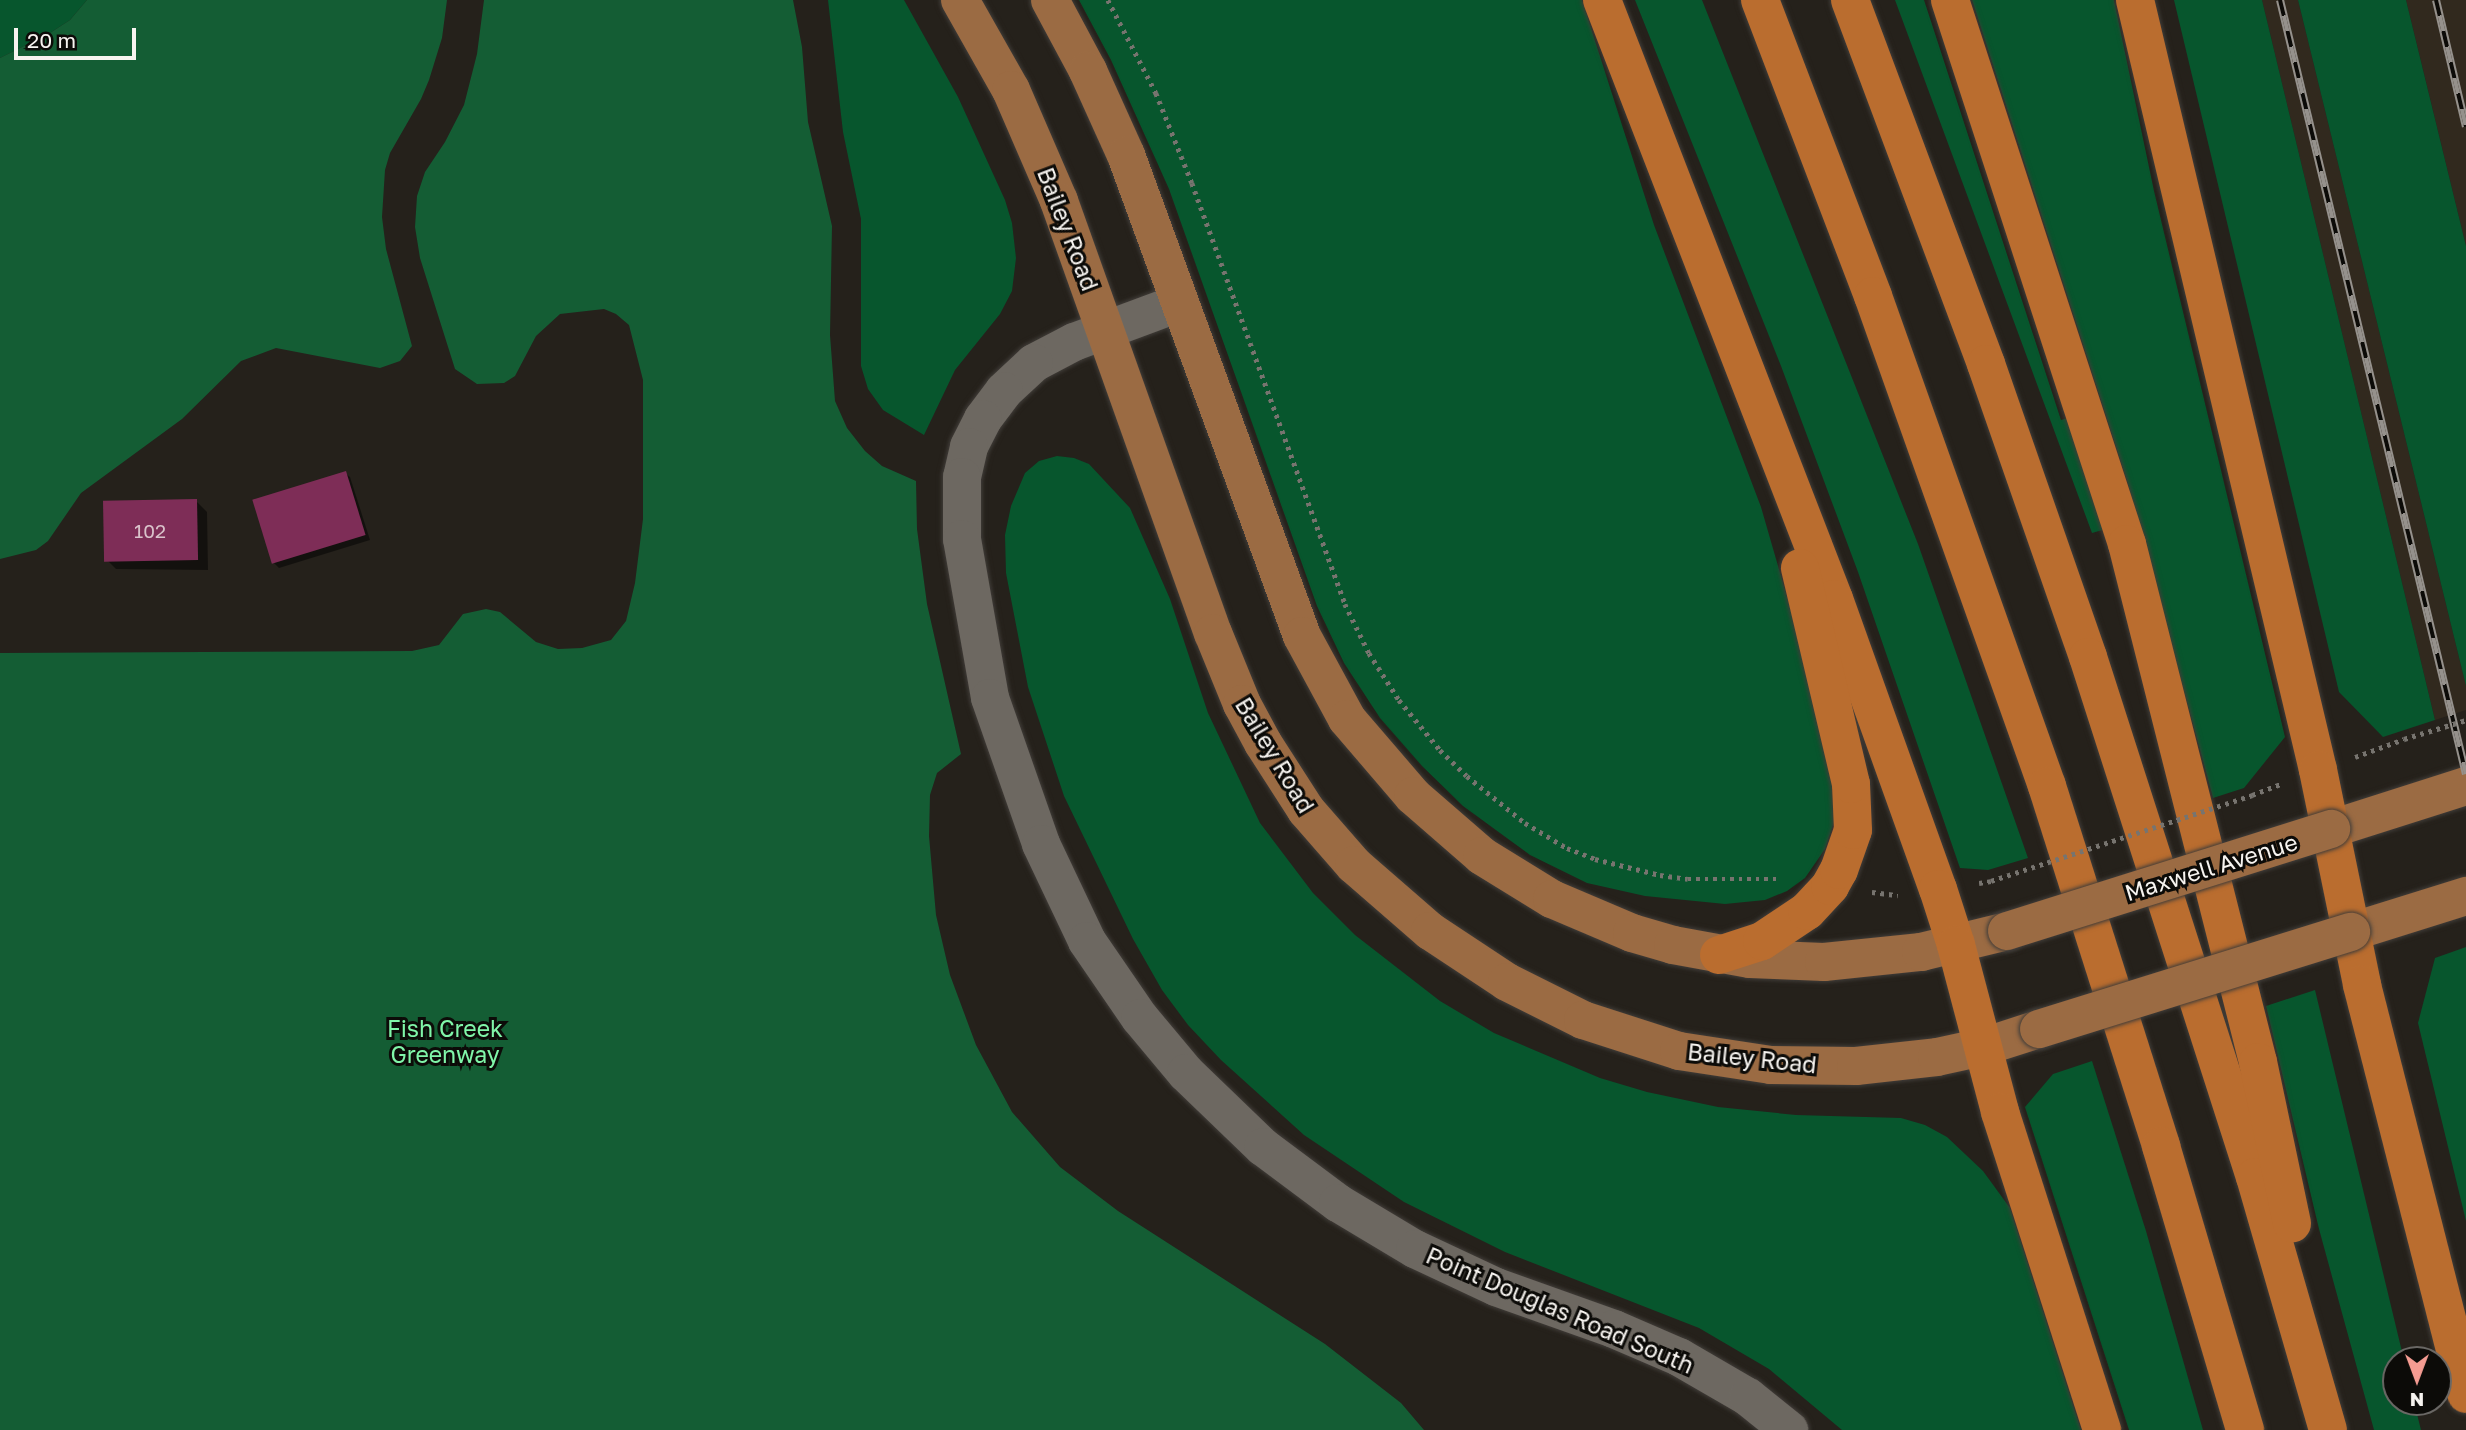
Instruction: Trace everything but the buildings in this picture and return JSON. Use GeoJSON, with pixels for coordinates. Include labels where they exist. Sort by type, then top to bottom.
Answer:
{"type":"FeatureCollection","features":[{"type":"Feature","properties":{"kind":"highway"},"geometry":{"type":"LineString","coordinates":[[1602,0],[1834,600],[1938,890],[1956,945],[2000,1112],[2102,1430]]}},
{"type":"Feature","properties":{"kind":"highway"},"geometry":{"type":"LineString","coordinates":[[1760,0],[1878,309],[2042,773],[2157,1133],[2245,1430]]}},
{"type":"Feature","properties":{"kind":"highway"},"geometry":{"type":"LineString","coordinates":[[1850,0],[1986,364],[2088,657],[2255,1177],[2328,1430]]}},
{"type":"Feature","properties":{"kind":"highway"},"geometry":{"type":"LineString","coordinates":[[1950,0],[2102,460],[2154,641],[2258,1062],[2337,1430]]}},
{"type":"Feature","properties":{"kind":"highway"},"geometry":{"type":"LineString","coordinates":[[2135,0],[2316,762],[2351,932],[2466,1394]]}},
{"type":"Feature","properties":{"kind":"highway"},"geometry":{"type":"LineString","coordinates":[[1719,955],[1747,948],[1778,932],[1807,911],[1830,886],[1846,856],[1853,830],[1851,784],[1807,598],[1752,391]]}},
{"type":"Feature","properties":{"kind":"main road","name":"Bailey Road"},"geometry":{"type":"LineString","coordinates":[[960,0],[1011,90],[1033,140],[1106,329],[1213,633],[1242,704],[1263,743],[1306,810],[1339,849],[1391,900],[1472,960],[1544,1001],[1595,1024],[1679,1051],[1771,1065],[1810,1066],[1899,1062],[1983,1047]]}},
{"type":"Feature","properties":{"kind":"main road"},"geometry":{"type":"LineString","coordinates":[[1050,0],[1111,118],[1302,636],[1328,688],[1371,751],[1442,824],[1517,879],[1552,899],[1623,929],[1719,955],[1825,962],[1888,956],[1956,945]]}},
{"type":"Feature","properties":{"kind":"main road","name":"Maxwell Avenue"},"geometry":{"type":"LineString","coordinates":[[1956,945],[2466,786]]}},
{"type":"Feature","properties":{"kind":"main road"},"geometry":{"type":"LineString","coordinates":[[1983,1047],[2466,896]]}},
{"type":"Feature","properties":{"kind":"street","name":"Point Douglas Road South"},"geometry":{"type":"LineString","coordinates":[[1179,303],[1106,329],[1041,359],[993,404],[969,447],[960,506],[965,565],[979,650],[1001,736],[1041,844],[1087,941],[1140,1018],[1186,1073],[1263,1147],[1338,1203],[1415,1249],[1496,1287],[1614,1329],[1679,1357],[1748,1397],[1789,1430]]}},
{"type":"Feature","properties":{"kind":"path"},"geometry":{"type":"LineString","coordinates":[[1108,0],[1172,131],[1345,604],[1385,681],[1420,727],[1449,758],[1495,800],[1544,835],[1577,852],[1660,875],[1697,879],[1783,878],[1896,896],[1991,881],[2252,795]]}},
{"type":"Feature","properties":{"kind":"path"},"geometry":{"type":"LineString","coordinates":[[2404,739],[2466,720]]}},
{"type":"Feature","properties":{"kind":"shaded area"},"geometry":{"type":"Polygon","coordinates":[[[2262,0],[2298,0],[2466,686],[2466,710],[2435,720],[2262,0]]]}},
{"type":"Feature","properties":{"kind":"shaded area"},"geometry":{"type":"Polygon","coordinates":[[[2406,0],[2466,0],[2466,246],[2420,57],[2406,0]]]}},
{"type":"Feature","properties":{"kind":"green space"},"geometry":{"type":"Polygon","coordinates":[[[0,0],[87,0],[70,20],[0,58],[0,0]]]}},
{"type":"Feature","properties":{"kind":"green space"},"geometry":{"type":"Polygon","coordinates":[[[87,0],[447,0],[442,38],[429,80],[390,153],[385,170],[382,217],[386,249],[412,346],[400,361],[380,368],[276,348],[241,361],[182,419],[81,493],[48,541],[36,550],[0,559],[0,58],[70,20],[87,0]]]}},
{"type":"Feature","properties":{"kind":"green space","name":"Fish Creek Greenway"},"geometry":{"type":"Polygon","coordinates":[[[484,0],[793,0],[802,47],[808,122],[832,226],[830,335],[835,401],[847,428],[865,451],[882,466],[916,481],[917,529],[927,604],[961,754],[937,773],[930,795],[929,836],[936,915],[950,975],[976,1045],[1012,1112],[1060,1167],[1118,1211],[1325,1344],[1401,1403],[1424,1430],[0,1430],[0,653],[412,651],[439,645],[463,614],[486,609],[500,612],[536,642],[558,649],[582,648],[611,640],[626,621],[635,583],[643,519],[643,380],[629,325],[616,314],[604,309],[560,314],[536,336],[515,376],[504,383],[477,384],[455,369],[420,258],[415,227],[417,196],[425,172],[445,142],[464,105],[477,54],[484,0]]]}},
{"type":"Feature","properties":{"kind":"green space"},"geometry":{"type":"Polygon","coordinates":[[[828,0],[904,0],[958,97],[1005,200],[1012,223],[1016,258],[1012,291],[1000,314],[955,370],[924,435],[883,410],[868,389],[861,366],[861,219],[843,132],[828,0]]]}},
{"type":"Feature","properties":{"kind":"green space"},"geometry":{"type":"Polygon","coordinates":[[[1079,0],[1582,0],[1654,225],[1761,507],[1794,621],[1833,781],[1836,816],[1825,849],[1805,878],[1787,891],[1765,900],[1725,904],[1645,896],[1587,883],[1530,855],[1463,806],[1422,766],[1380,718],[1344,663],[1317,606],[1169,189],[1111,60],[1079,0]]]}},
{"type":"Feature","properties":{"kind":"green space"},"geometry":{"type":"Polygon","coordinates":[[[1635,0],[1702,0],[1918,544],[2028,858],[1988,870],[1960,868],[1858,572],[1781,366],[1635,0]]]}},
{"type":"Feature","properties":{"kind":"green space"},"geometry":{"type":"Polygon","coordinates":[[[1895,0],[1924,0],[2061,420],[2071,417],[2106,529],[2092,533],[1895,0]]]}},
{"type":"Feature","properties":{"kind":"green space"},"geometry":{"type":"Polygon","coordinates":[[[1972,0],[2114,0],[2154,191],[2285,737],[2244,788],[2213,798],[2128,484],[1972,0]]]}},
{"type":"Feature","properties":{"kind":"green space"},"geometry":{"type":"Polygon","coordinates":[[[2174,0],[2262,0],[2435,720],[2383,737],[2339,692],[2174,0]]]}},
{"type":"Feature","properties":{"kind":"green space"},"geometry":{"type":"Polygon","coordinates":[[[2298,0],[2406,0],[2466,246],[2466,686],[2298,0]]]}},
{"type":"Feature","properties":{"kind":"green space"},"geometry":{"type":"Polygon","coordinates":[[[1057,456],[1074,458],[1089,464],[1130,508],[1170,599],[1208,713],[1260,823],[1313,893],[1355,935],[1440,1001],[1494,1033],[1600,1078],[1647,1092],[1718,1107],[1796,1115],[1901,1118],[1925,1125],[1947,1137],[1983,1171],[2010,1208],[2081,1430],[1842,1430],[1769,1369],[1699,1328],[1505,1252],[1404,1202],[1304,1135],[1221,1060],[1188,1025],[1162,990],[1133,939],[1064,796],[1028,687],[1006,573],[1005,535],[1011,506],[1025,473],[1039,461],[1057,456]]]}},
{"type":"Feature","properties":{"kind":"green space"},"geometry":{"type":"Polygon","coordinates":[[[2466,947],[2466,1221],[2418,1023],[2435,958],[2466,947]]]}},
{"type":"Feature","properties":{"kind":"green space"},"geometry":{"type":"Polygon","coordinates":[[[2315,990],[2401,1346],[2382,1346],[2382,1416],[2418,1416],[2421,1430],[2374,1430],[2319,1229],[2266,1006],[2315,990]]]}},
{"type":"Feature","properties":{"kind":"green space"},"geometry":{"type":"Polygon","coordinates":[[[2092,1061],[2146,1231],[2203,1430],[2129,1430],[2025,1107],[2053,1074],[2092,1061]]]}},
{"type":"Feature","properties":{"kind":"railway"},"geometry":{"type":"LineString","coordinates":[[2280,0],[2466,774]]}},
{"type":"Feature","properties":{"kind":"railway"},"geometry":{"type":"LineString","coordinates":[[2436,0],[2466,127]]}}]}
